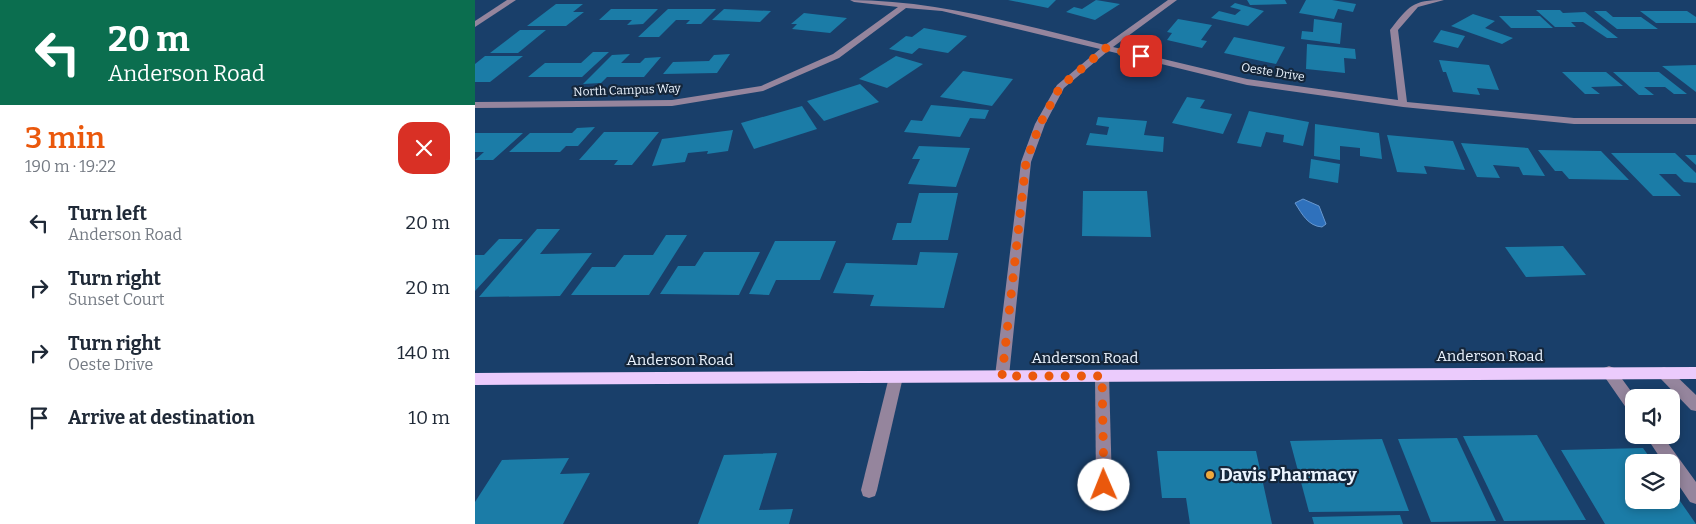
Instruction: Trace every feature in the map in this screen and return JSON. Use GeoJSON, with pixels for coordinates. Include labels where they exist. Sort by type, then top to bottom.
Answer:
{"type":"FeatureCollection","features":[{"type":"Feature","properties":{"kind":"main road","name":"Anderson Road"},"geometry":{"type":"LineString","coordinates":[[475,379],[1696,373]]}},
{"type":"Feature","properties":{"kind":"street"},"geometry":{"type":"LineString","coordinates":[[475,25],[512,0]]}},
{"type":"Feature","properties":{"kind":"street","name":"Oeste Drive"},"geometry":{"type":"LineString","coordinates":[[854,0],[942,9],[1247,82],[1403,104],[1574,121],[1696,121]]}},
{"type":"Feature","properties":{"kind":"street"},"geometry":{"type":"LineString","coordinates":[[1002,376],[1026,162],[1040,124],[1060,87],[1106,48],[1173,0]]}},
{"type":"Feature","properties":{"kind":"street"},"geometry":{"type":"LineString","coordinates":[[1403,104],[1394,30],[1415,5],[1440,0]]}},
{"type":"Feature","properties":{"kind":"street","name":"North Campus Way"},"geometry":{"type":"LineString","coordinates":[[475,104],[672,103],[763,88],[836,56],[905,5]]}},
{"type":"Feature","properties":{"kind":"street"},"geometry":{"type":"LineString","coordinates":[[1609,372],[1625,394]]}},
{"type":"Feature","properties":{"kind":"street"},"geometry":{"type":"LineString","coordinates":[[1664,373],[1696,406]]}},
{"type":"Feature","properties":{"kind":"street"},"geometry":{"type":"LineString","coordinates":[[1102,376],[1104,485]]}},
{"type":"Feature","properties":{"kind":"street"},"geometry":{"type":"LineString","coordinates":[[869,490],[896,377]]}},
{"type":"Feature","properties":{"kind":"street"},"geometry":{"type":"LineString","coordinates":[[1659,444],[1696,496]]}},
{"type":"Feature","properties":{"kind":"water"},"geometry":{"type":"Polygon","coordinates":[[[1303,199],[1319,206],[1326,224],[1322,227],[1317,226],[1306,219],[1295,203],[1303,199]]]}},
{"type":"Feature","properties":{"kind":"building"},"geometry":{"type":"Polygon","coordinates":[[[1008,0],[1056,0],[1048,8],[1008,0]]]}},
{"type":"Feature","properties":{"kind":"building"},"geometry":{"type":"Polygon","coordinates":[[[1096,0],[1120,4],[1095,20],[1066,12],[1074,7],[1082,9],[1096,0]]]}},
{"type":"Feature","properties":{"kind":"building"},"geometry":{"type":"Polygon","coordinates":[[[1247,0],[1285,0],[1287,4],[1250,5],[1247,0]]]}},
{"type":"Feature","properties":{"kind":"building"},"geometry":{"type":"Polygon","coordinates":[[[1306,0],[1332,0],[1356,4],[1353,12],[1338,9],[1334,19],[1299,13],[1306,0]]]}},
{"type":"Feature","properties":{"kind":"building"},"geometry":{"type":"Polygon","coordinates":[[[1235,3],[1264,11],[1248,26],[1211,18],[1219,11],[1235,15],[1241,10],[1230,7],[1235,3]]]}},
{"type":"Feature","properties":{"kind":"building"},"geometry":{"type":"Polygon","coordinates":[[[556,4],[583,4],[573,12],[584,12],[566,26],[527,26],[556,4]]]}},
{"type":"Feature","properties":{"kind":"building"},"geometry":{"type":"Polygon","coordinates":[[[611,9],[658,9],[643,24],[627,25],[632,20],[599,20],[611,9]]]}},
{"type":"Feature","properties":{"kind":"building"},"geometry":{"type":"Polygon","coordinates":[[[668,9],[716,9],[701,24],[686,24],[690,20],[676,20],[659,37],[638,37],[668,9]]]}},
{"type":"Feature","properties":{"kind":"building"},"geometry":{"type":"Polygon","coordinates":[[[724,9],[771,11],[760,22],[712,20],[724,9]]]}},
{"type":"Feature","properties":{"kind":"building"},"geometry":{"type":"Polygon","coordinates":[[[1536,10],[1560,10],[1563,13],[1585,12],[1618,38],[1607,38],[1583,22],[1571,22],[1576,27],[1555,27],[1536,10]]]}},
{"type":"Feature","properties":{"kind":"building"},"geometry":{"type":"Polygon","coordinates":[[[1594,11],[1606,11],[1613,17],[1641,17],[1658,29],[1617,29],[1594,11]]]}},
{"type":"Feature","properties":{"kind":"building"},"geometry":{"type":"Polygon","coordinates":[[[1640,11],[1687,11],[1696,17],[1696,23],[1656,23],[1640,11]]]}},
{"type":"Feature","properties":{"kind":"building"},"geometry":{"type":"Polygon","coordinates":[[[804,13],[847,18],[830,33],[792,29],[797,24],[791,24],[804,13]]]}},
{"type":"Feature","properties":{"kind":"building"},"geometry":{"type":"Polygon","coordinates":[[[1473,14],[1495,21],[1485,28],[1513,38],[1502,44],[1451,26],[1473,14]]]}},
{"type":"Feature","properties":{"kind":"building"},"geometry":{"type":"Polygon","coordinates":[[[1499,16],[1540,16],[1553,28],[1511,28],[1499,16]]]}},
{"type":"Feature","properties":{"kind":"building"},"geometry":{"type":"Polygon","coordinates":[[[1178,19],[1212,25],[1201,40],[1207,41],[1202,48],[1167,40],[1172,33],[1167,32],[1178,19]]]}},
{"type":"Feature","properties":{"kind":"building"},"geometry":{"type":"Polygon","coordinates":[[[1314,19],[1342,23],[1340,44],[1301,39],[1302,31],[1313,32],[1314,19]]]}},
{"type":"Feature","properties":{"kind":"building"},"geometry":{"type":"Polygon","coordinates":[[[924,28],[967,36],[948,53],[919,48],[912,54],[889,49],[906,36],[912,37],[924,28]]]}},
{"type":"Feature","properties":{"kind":"building"},"geometry":{"type":"Polygon","coordinates":[[[520,30],[546,30],[518,53],[490,53],[520,30]]]}},
{"type":"Feature","properties":{"kind":"building"},"geometry":{"type":"Polygon","coordinates":[[[1441,30],[1465,36],[1458,48],[1433,42],[1441,30]]]}},
{"type":"Feature","properties":{"kind":"building"},"geometry":{"type":"Polygon","coordinates":[[[1234,37],[1285,47],[1276,64],[1224,53],[1234,37]]]}},
{"type":"Feature","properties":{"kind":"building"},"geometry":{"type":"Polygon","coordinates":[[[1307,44],[1355,49],[1356,59],[1344,58],[1345,73],[1306,69],[1307,44]]]}},
{"type":"Feature","properties":{"kind":"building"},"geometry":{"type":"Polygon","coordinates":[[[593,52],[609,52],[582,77],[528,77],[545,63],[581,63],[593,52]]]}},
{"type":"Feature","properties":{"kind":"building"},"geometry":{"type":"Polygon","coordinates":[[[630,54],[621,63],[640,63],[645,58],[661,57],[644,77],[607,77],[601,83],[583,84],[612,55],[630,54]]]}},
{"type":"Feature","properties":{"kind":"building"},"geometry":{"type":"Polygon","coordinates":[[[730,54],[717,73],[663,74],[673,62],[709,61],[714,55],[730,54]]]}},
{"type":"Feature","properties":{"kind":"building"},"geometry":{"type":"Polygon","coordinates":[[[485,56],[523,56],[490,82],[475,82],[475,64],[485,56]]]}},
{"type":"Feature","properties":{"kind":"building"},"geometry":{"type":"Polygon","coordinates":[[[896,56],[923,64],[887,88],[859,79],[896,56]]]}},
{"type":"Feature","properties":{"kind":"building"},"geometry":{"type":"Polygon","coordinates":[[[1439,60],[1489,65],[1499,90],[1477,88],[1480,95],[1453,92],[1446,72],[1443,72],[1439,60]]]}},
{"type":"Feature","properties":{"kind":"building"},"geometry":{"type":"Polygon","coordinates":[[[1696,65],[1696,92],[1662,66],[1696,65]]]}},
{"type":"Feature","properties":{"kind":"building"},"geometry":{"type":"Polygon","coordinates":[[[963,71],[1013,79],[992,106],[940,97],[963,71]]]}},
{"type":"Feature","properties":{"kind":"building"},"geometry":{"type":"Polygon","coordinates":[[[1562,72],[1606,72],[1623,86],[1591,87],[1600,94],[1585,94],[1562,72]]]}},
{"type":"Feature","properties":{"kind":"building"},"geometry":{"type":"Polygon","coordinates":[[[1613,72],[1659,72],[1687,94],[1674,94],[1665,87],[1644,87],[1654,95],[1639,95],[1613,72]]]}},
{"type":"Feature","properties":{"kind":"building"},"geometry":{"type":"Polygon","coordinates":[[[860,84],[879,102],[824,121],[807,101],[860,84]]]}},
{"type":"Feature","properties":{"kind":"building"},"geometry":{"type":"Polygon","coordinates":[[[1187,97],[1205,100],[1200,108],[1232,114],[1223,134],[1172,123],[1187,97]]]}},
{"type":"Feature","properties":{"kind":"building"},"geometry":{"type":"Polygon","coordinates":[[[931,105],[989,110],[985,119],[970,118],[960,137],[904,132],[911,120],[922,121],[931,105]]]}},
{"type":"Feature","properties":{"kind":"building"},"geometry":{"type":"Polygon","coordinates":[[[802,106],[817,129],[754,149],[741,123],[802,106]]]}},
{"type":"Feature","properties":{"kind":"building"},"geometry":{"type":"Polygon","coordinates":[[[1249,111],[1309,122],[1303,146],[1283,142],[1284,135],[1266,132],[1261,147],[1237,143],[1249,111]]]}},
{"type":"Feature","properties":{"kind":"building"},"geometry":{"type":"Polygon","coordinates":[[[1098,117],[1147,121],[1144,135],[1164,137],[1163,152],[1086,145],[1090,133],[1107,135],[1109,127],[1096,125],[1098,117]]]}},
{"type":"Feature","properties":{"kind":"building"},"geometry":{"type":"Polygon","coordinates":[[[1315,124],[1379,133],[1382,159],[1360,156],[1360,148],[1340,146],[1340,160],[1314,156],[1315,124]]]}},
{"type":"Feature","properties":{"kind":"building"},"geometry":{"type":"Polygon","coordinates":[[[595,127],[578,146],[566,146],[560,152],[509,152],[530,133],[572,133],[577,128],[595,127]]]}},
{"type":"Feature","properties":{"kind":"building"},"geometry":{"type":"Polygon","coordinates":[[[733,130],[728,151],[707,154],[708,151],[688,153],[685,162],[652,166],[662,139],[733,130]]]}},
{"type":"Feature","properties":{"kind":"building"},"geometry":{"type":"Polygon","coordinates":[[[604,132],[659,132],[632,165],[614,165],[618,160],[579,160],[604,132]]]}},
{"type":"Feature","properties":{"kind":"building"},"geometry":{"type":"Polygon","coordinates":[[[475,133],[523,133],[493,160],[475,160],[484,152],[475,152],[475,133]]]}},
{"type":"Feature","properties":{"kind":"building"},"geometry":{"type":"Polygon","coordinates":[[[1387,135],[1453,141],[1465,170],[1424,166],[1427,174],[1397,172],[1387,135]]]}},
{"type":"Feature","properties":{"kind":"building"},"geometry":{"type":"Polygon","coordinates":[[[1461,143],[1528,148],[1545,176],[1523,175],[1519,167],[1493,165],[1500,178],[1477,177],[1461,143]]]}},
{"type":"Feature","properties":{"kind":"building"},"geometry":{"type":"Polygon","coordinates":[[[919,146],[970,148],[956,187],[908,184],[920,159],[912,159],[919,146]]]}},
{"type":"Feature","properties":{"kind":"building"},"geometry":{"type":"Polygon","coordinates":[[[1538,150],[1601,151],[1629,180],[1569,179],[1562,171],[1555,171],[1538,150]]]}},
{"type":"Feature","properties":{"kind":"building"},"geometry":{"type":"Polygon","coordinates":[[[1611,153],[1675,153],[1696,173],[1696,183],[1684,182],[1676,174],[1659,174],[1681,196],[1653,196],[1611,153]]]}},
{"type":"Feature","properties":{"kind":"building"},"geometry":{"type":"Polygon","coordinates":[[[1685,155],[1696,155],[1696,165],[1685,155]]]}},
{"type":"Feature","properties":{"kind":"building"},"geometry":{"type":"Polygon","coordinates":[[[1311,159],[1340,164],[1338,183],[1309,178],[1311,159]]]}},
{"type":"Feature","properties":{"kind":"building"},"geometry":{"type":"Polygon","coordinates":[[[1083,191],[1147,191],[1151,237],[1082,236],[1083,191]]]}},
{"type":"Feature","properties":{"kind":"building"},"geometry":{"type":"Polygon","coordinates":[[[919,193],[958,193],[948,240],[892,240],[897,223],[911,223],[919,193]]]}},
{"type":"Feature","properties":{"kind":"building"},"geometry":{"type":"Polygon","coordinates":[[[537,229],[560,229],[540,254],[592,253],[560,296],[479,297],[537,229]]]}},
{"type":"Feature","properties":{"kind":"building"},"geometry":{"type":"Polygon","coordinates":[[[666,235],[687,235],[649,295],[571,295],[592,267],[615,267],[624,255],[653,255],[666,235]]]}},
{"type":"Feature","properties":{"kind":"building"},"geometry":{"type":"Polygon","coordinates":[[[499,239],[523,239],[475,291],[475,255],[484,255],[499,239]]]}},
{"type":"Feature","properties":{"kind":"building"},"geometry":{"type":"Polygon","coordinates":[[[775,241],[836,241],[820,280],[776,280],[769,295],[749,294],[775,241]]]}},
{"type":"Feature","properties":{"kind":"building"},"geometry":{"type":"Polygon","coordinates":[[[1563,246],[1586,275],[1526,277],[1505,247],[1563,246]]]}},
{"type":"Feature","properties":{"kind":"building"},"geometry":{"type":"Polygon","coordinates":[[[704,252],[760,252],[739,295],[660,294],[678,266],[695,266],[704,252]]]}},
{"type":"Feature","properties":{"kind":"building"},"geometry":{"type":"Polygon","coordinates":[[[920,252],[958,253],[944,308],[870,306],[874,295],[833,293],[846,263],[917,265],[920,252]]]}},
{"type":"Feature","properties":{"kind":"building"},"geometry":{"type":"Polygon","coordinates":[[[1537,435],[1586,520],[1504,521],[1463,436],[1537,435]]]}},
{"type":"Feature","properties":{"kind":"building"},"geometry":{"type":"Polygon","coordinates":[[[1457,438],[1496,521],[1431,522],[1398,439],[1457,438]]]}},
{"type":"Feature","properties":{"kind":"building"},"geometry":{"type":"Polygon","coordinates":[[[1382,439],[1409,511],[1309,512],[1290,441],[1382,439]]]}},
{"type":"Feature","properties":{"kind":"building"},"geometry":{"type":"Polygon","coordinates":[[[1643,448],[1647,454],[1625,454],[1625,509],[1680,509],[1680,501],[1696,524],[1605,524],[1561,450],[1643,448]]]}},
{"type":"Feature","properties":{"kind":"building","name":"Davis Pharmacy"},"geometry":{"type":"Polygon","coordinates":[[[1157,451],[1256,451],[1272,524],[1190,524],[1186,498],[1162,498],[1157,451]]]}},
{"type":"Feature","properties":{"kind":"building"},"geometry":{"type":"Polygon","coordinates":[[[777,453],[759,510],[793,509],[789,524],[698,524],[724,455],[777,453]]]}},
{"type":"Feature","properties":{"kind":"building"},"geometry":{"type":"Polygon","coordinates":[[[569,458],[560,474],[590,473],[563,524],[475,524],[475,502],[502,460],[569,458]]]}},
{"type":"Feature","properties":{"kind":"building"},"geometry":{"type":"Polygon","coordinates":[[[1400,515],[1403,524],[1314,524],[1312,517],[1400,515]]]}},
{"type":"Feature","properties":{"kind":"place","name":"Davis Pharmacy"},"geometry":{"type":"Point","coordinates":[1210,475]}},
{"type":"Feature","properties":{"kind":"route"},"geometry":{"type":"LineString","coordinates":[[1104,485],[1102,376],[1002,376],[1026,162],[1040,124],[1060,87],[1097,58],[1106,48],[1141,56]]}}]}
